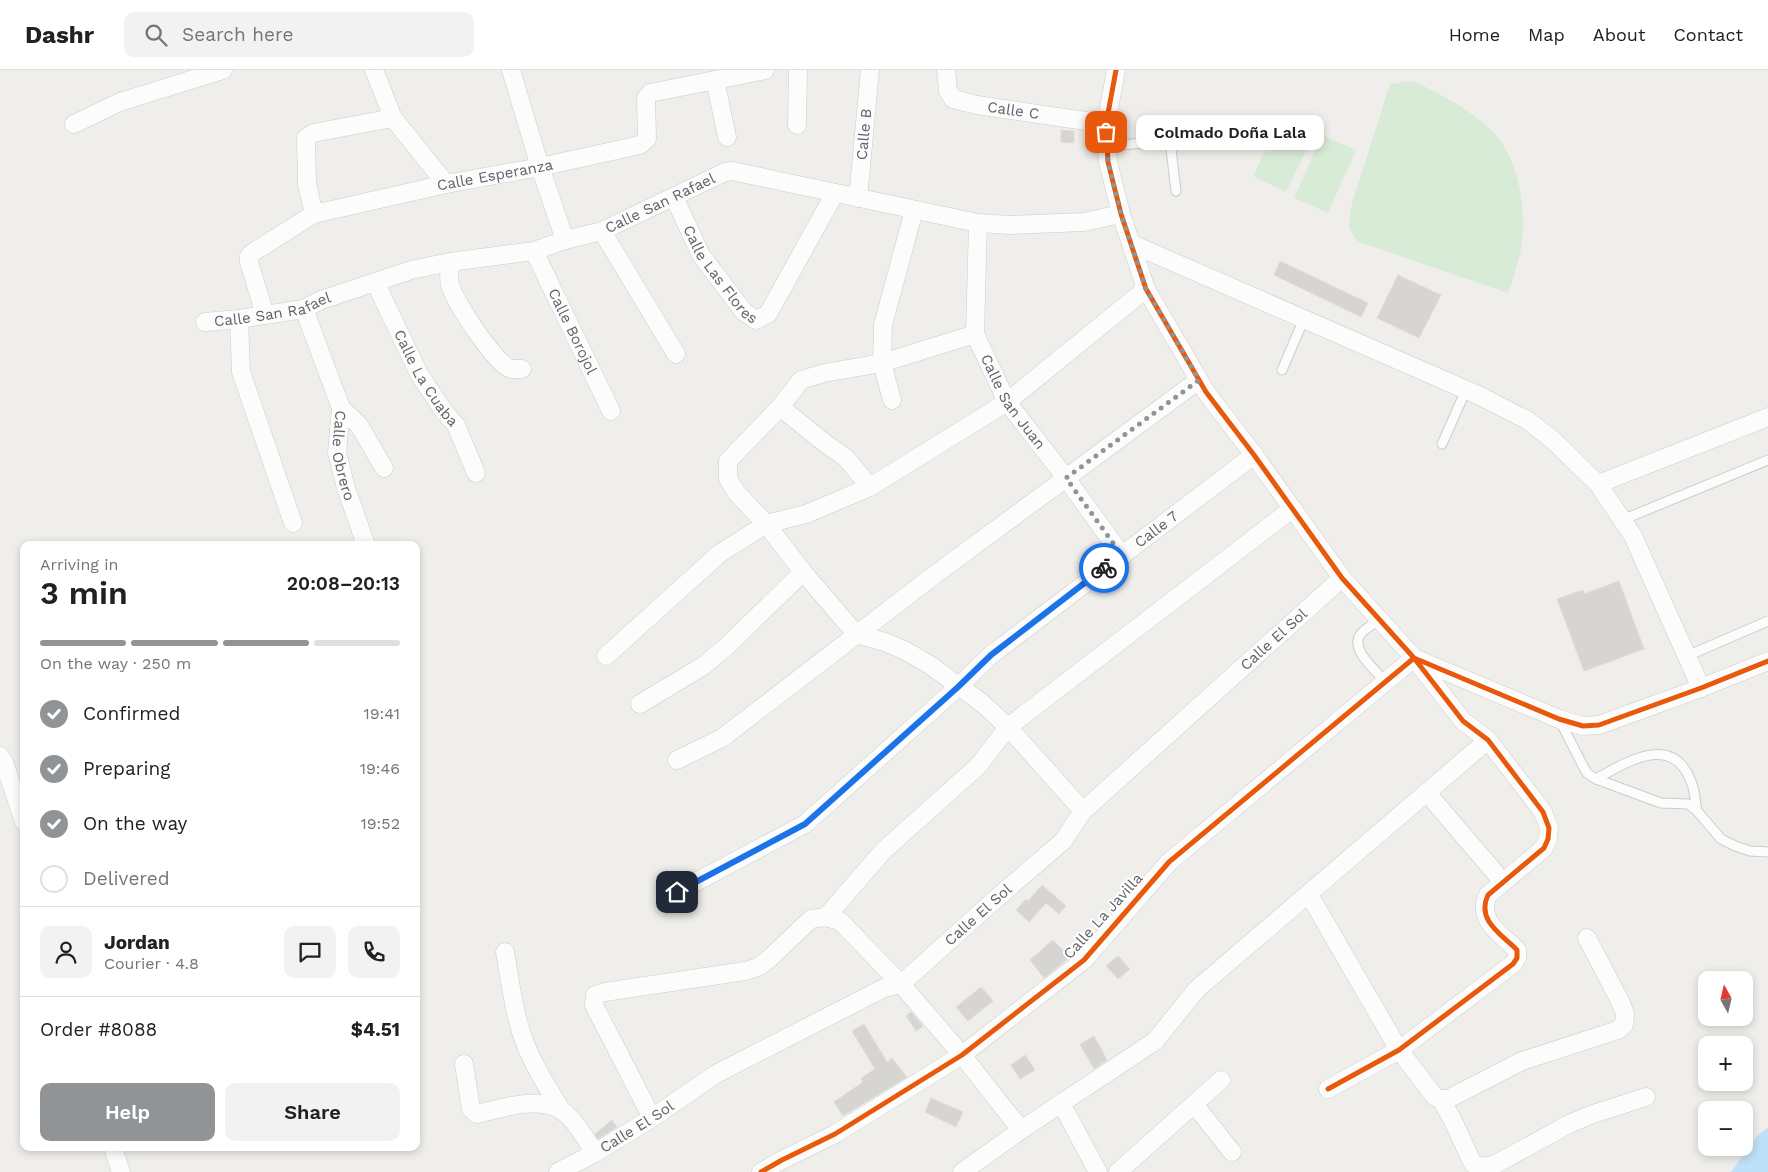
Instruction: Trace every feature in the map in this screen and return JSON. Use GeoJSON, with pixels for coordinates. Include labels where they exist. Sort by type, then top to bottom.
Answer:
{"type":"FeatureCollection","features":[{"type":"Feature","properties":{"kind":"street"},"geometry":{"type":"LineString","coordinates":[[74,124],[120,102],[224,70]]}},
{"type":"Feature","properties":{"kind":"street"},"geometry":{"type":"LineString","coordinates":[[374,70],[393,118],[446,184]]}},
{"type":"Feature","properties":{"kind":"street"},"geometry":{"type":"LineString","coordinates":[[511,70],[540,167],[565,240]]}},
{"type":"Feature","properties":{"kind":"street","name":"Calle Esperanza"},"geometry":{"type":"LineString","coordinates":[[265,315],[249,262],[249,256],[314,214],[446,184],[640,146],[646,139],[646,98],[648,94],[765,70]]}},
{"type":"Feature","properties":{"kind":"street"},"geometry":{"type":"LineString","coordinates":[[797,125],[798,70]]}},
{"type":"Feature","properties":{"kind":"street","name":"Calle B"},"geometry":{"type":"LineString","coordinates":[[858,198],[870,70]]}},
{"type":"Feature","properties":{"kind":"street","name":"Calle C"},"geometry":{"type":"LineString","coordinates":[[946,70],[948,91],[953,99],[976,105],[1106,124]]}},
{"type":"Feature","properties":{"kind":"street"},"geometry":{"type":"LineString","coordinates":[[1116,70],[1106,124],[1108,162],[1121,214],[1146,289],[1206,392],[1254,455],[1342,578],[1414,658],[1464,721],[1488,740],[1543,812],[1549,828],[1548,839],[1544,848],[1488,895],[1484,904],[1487,920],[1517,950],[1517,958],[1513,964],[1399,1050],[1328,1089]]}},
{"type":"Feature","properties":{"kind":"street"},"geometry":{"type":"LineString","coordinates":[[715,80],[727,137]]}},
{"type":"Feature","properties":{"kind":"street"},"geometry":{"type":"LineString","coordinates":[[314,214],[307,184],[306,138],[313,133],[393,118]]}},
{"type":"Feature","properties":{"kind":"street","name":"Calle San Rafael"},"geometry":{"type":"LineString","coordinates":[[205,322],[304,309],[321,300],[411,270],[450,262],[534,251],[565,240],[602,231],[725,172],[732,171],[978,223],[1010,225],[1084,222],[1121,214]]}},
{"type":"Feature","properties":{"kind":"street","name":"Calle Las Flores"},"geometry":{"type":"LineString","coordinates":[[674,197],[701,255],[744,312],[756,320],[768,314],[835,193]]}},
{"type":"Feature","properties":{"kind":"street"},"geometry":{"type":"LineString","coordinates":[[892,400],[882,363],[883,325],[914,210]]}},
{"type":"Feature","properties":{"kind":"street","name":"Calle San Juan"},"geometry":{"type":"LineString","coordinates":[[978,223],[975,334],[1007,402],[1066,478],[1121,554]]}},
{"type":"Feature","properties":{"kind":"street"},"geometry":{"type":"LineString","coordinates":[[602,231],[676,354]]}},
{"type":"Feature","properties":{"kind":"street"},"geometry":{"type":"LineString","coordinates":[[1132,244],[1466,390],[1527,420],[1553,440],[1598,484],[1633,536],[1701,688]]}},
{"type":"Feature","properties":{"kind":"street","name":"Calle Borojol"},"geometry":{"type":"LineString","coordinates":[[534,251],[611,411]]}},
{"type":"Feature","properties":{"kind":"street"},"geometry":{"type":"LineString","coordinates":[[450,262],[449,284],[455,299],[465,314],[495,358],[510,369],[522,369]]}},
{"type":"Feature","properties":{"kind":"street","name":"Calle La Cuaba"},"geometry":{"type":"LineString","coordinates":[[375,282],[420,374],[445,413],[456,425],[476,473]]}},
{"type":"Feature","properties":{"kind":"street"},"geometry":{"type":"LineString","coordinates":[[606,656],[719,554],[766,524],[806,514],[870,487],[1007,402],[1146,289]]}},
{"type":"Feature","properties":{"kind":"street","name":"Calle Obrero"},"geometry":{"type":"LineString","coordinates":[[304,309],[341,408],[337,453],[346,488],[365,541]]}},
{"type":"Feature","properties":{"kind":"street"},"geometry":{"type":"LineString","coordinates":[[239,319],[240,372],[294,524]]}},
{"type":"Feature","properties":{"kind":"street"},"geometry":{"type":"LineString","coordinates":[[975,334],[882,363],[824,373],[801,380],[780,407],[728,461],[728,479],[736,492],[766,524],[803,572],[856,634],[885,642],[906,651],[982,703],[1008,727],[1083,811]]}},
{"type":"Feature","properties":{"kind":"street"},"geometry":{"type":"LineString","coordinates":[[677,760],[722,738],[856,634],[1199,380]]}},
{"type":"Feature","properties":{"kind":"street"},"geometry":{"type":"LineString","coordinates":[[780,407],[846,458],[870,487]]}},
{"type":"Feature","properties":{"kind":"street"},"geometry":{"type":"LineString","coordinates":[[341,408],[359,425],[384,468]]}},
{"type":"Feature","properties":{"kind":"street"},"geometry":{"type":"LineString","coordinates":[[1598,484],[1768,417]]}},
{"type":"Feature","properties":{"kind":"street","name":"Calle 7"},"geometry":{"type":"LineString","coordinates":[[677,892],[805,824],[991,655],[1121,554],[1254,455]]}},
{"type":"Feature","properties":{"kind":"street"},"geometry":{"type":"LineString","coordinates":[[826,917],[883,852],[978,766],[1008,727],[1292,510]]}},
{"type":"Feature","properties":{"kind":"street"},"geometry":{"type":"LineString","coordinates":[[640,704],[702,666],[726,647],[803,572]]}},
{"type":"Feature","properties":{"kind":"street","name":"Calle El Sol"},"geometry":{"type":"LineString","coordinates":[[562,1171],[652,1118],[716,1074],[884,988],[901,984],[1063,841],[1083,811],[1342,578]]}},
{"type":"Feature","properties":{"kind":"street"},"geometry":{"type":"LineString","coordinates":[[1414,658],[1559,719],[1583,726],[1599,725],[1701,688],[1768,661]]}},
{"type":"Feature","properties":{"kind":"street","name":"Calle La Javilla"},"geometry":{"type":"LineString","coordinates":[[761,1172],[835,1134],[962,1055],[1084,960],[1169,862],[1414,658]]}},
{"type":"Feature","properties":{"kind":"street"},"geometry":{"type":"LineString","coordinates":[[962,1172],[1021,1130],[1156,1041],[1196,989],[1311,893],[1488,740]]}},
{"type":"Feature","properties":{"kind":"street"},"geometry":{"type":"LineString","coordinates":[[1,761],[20,811]]}},
{"type":"Feature","properties":{"kind":"street"},"geometry":{"type":"LineString","coordinates":[[1427,793],[1503,882]]}},
{"type":"Feature","properties":{"kind":"street"},"geometry":{"type":"LineString","coordinates":[[1311,893],[1311,898],[1399,1050],[1435,1096],[1441,1099],[1448,1099],[1522,1061],[1618,1030],[1624,1025],[1625,1014],[1621,1003],[1587,938]]}},
{"type":"Feature","properties":{"kind":"street"},"geometry":{"type":"LineString","coordinates":[[652,1118],[594,1005],[595,995],[604,992],[744,971],[758,967],[811,919],[826,917],[840,921],[901,984],[962,1055],[1021,1130]]}},
{"type":"Feature","properties":{"kind":"street"},"geometry":{"type":"LineString","coordinates":[[505,952],[514,1005],[522,1036],[535,1065],[561,1110],[576,1125],[595,1153]]}},
{"type":"Feature","properties":{"kind":"street"},"geometry":{"type":"LineString","coordinates":[[464,1064],[471,1109],[478,1114],[521,1104],[540,1104],[561,1110]]}},
{"type":"Feature","properties":{"kind":"street"},"geometry":{"type":"LineString","coordinates":[[1118,1172],[1221,1080]]}},
{"type":"Feature","properties":{"kind":"street"},"geometry":{"type":"LineString","coordinates":[[1441,1099],[1473,1164],[1484,1167],[1496,1164],[1569,1124],[1646,1097]]}},
{"type":"Feature","properties":{"kind":"street"},"geometry":{"type":"LineString","coordinates":[[1061,1104],[1098,1172]]}},
{"type":"Feature","properties":{"kind":"street"},"geometry":{"type":"LineString","coordinates":[[1194,1104],[1232,1152]]}},
{"type":"Feature","properties":{"kind":"street"},"geometry":{"type":"LineString","coordinates":[[114,1151],[121,1172]]}},
{"type":"Feature","properties":{"kind":"lane"},"geometry":{"type":"LineString","coordinates":[[1107,146],[1170,141],[1176,191]]}},
{"type":"Feature","properties":{"kind":"lane"},"geometry":{"type":"LineString","coordinates":[[1282,370],[1304,319]]}},
{"type":"Feature","properties":{"kind":"lane"},"geometry":{"type":"LineString","coordinates":[[1442,444],[1466,390]]}},
{"type":"Feature","properties":{"kind":"lane"},"geometry":{"type":"LineString","coordinates":[[1622,520],[1768,460]]}},
{"type":"Feature","properties":{"kind":"lane"},"geometry":{"type":"LineString","coordinates":[[1379,619],[1360,634],[1358,641],[1363,656],[1386,682]]}},
{"type":"Feature","properties":{"kind":"lane"},"geometry":{"type":"LineString","coordinates":[[1687,656],[1768,621]]}},
{"type":"Feature","properties":{"kind":"lane"},"geometry":{"type":"LineString","coordinates":[[1559,719],[1587,773],[1596,779],[1661,803],[1688,804],[1721,839],[1750,851],[1768,852]]}},
{"type":"Feature","properties":{"kind":"lane"},"geometry":{"type":"LineString","coordinates":[[1596,779],[1625,762],[1645,755],[1658,754],[1670,756],[1684,768],[1692,784],[1696,811]]}},
{"type":"Feature","properties":{"kind":"green space"},"geometry":{"type":"Polygon","coordinates":[[[1413,81],[1464,108],[1491,130],[1501,141],[1515,169],[1522,202],[1523,234],[1521,249],[1508,293],[1359,242],[1352,233],[1349,224],[1352,203],[1390,84],[1413,81]]]}},
{"type":"Feature","properties":{"kind":"green space"},"geometry":{"type":"Polygon","coordinates":[[[1281,118],[1314,134],[1286,192],[1253,176],[1281,118]]]}},
{"type":"Feature","properties":{"kind":"green space"},"geometry":{"type":"Polygon","coordinates":[[[1322,135],[1356,150],[1328,213],[1294,198],[1322,135]]]}},
{"type":"Feature","properties":{"kind":"water"},"geometry":{"type":"Polygon","coordinates":[[[1768,1128],[1768,1172],[1731,1172],[1743,1156],[1753,1156],[1753,1142],[1758,1135],[1768,1128]]]}},
{"type":"Feature","properties":{"kind":"building"},"geometry":{"type":"Polygon","coordinates":[[[1061,130],[1074,131],[1074,143],[1061,142],[1061,130]]]}},
{"type":"Feature","properties":{"kind":"building"},"geometry":{"type":"Polygon","coordinates":[[[1280,261],[1368,303],[1361,317],[1274,275],[1280,261]]]}},
{"type":"Feature","properties":{"kind":"building"},"geometry":{"type":"Polygon","coordinates":[[[1398,275],[1441,295],[1419,338],[1377,318],[1398,275]]]}},
{"type":"Feature","properties":{"kind":"building"},"geometry":{"type":"Polygon","coordinates":[[[1619,581],[1644,649],[1584,671],[1557,599],[1583,590],[1584,594],[1619,581]]]}},
{"type":"Feature","properties":{"kind":"building"},"geometry":{"type":"Polygon","coordinates":[[[1042,885],[1066,906],[1059,914],[1046,903],[1029,922],[1016,910],[1026,899],[1028,901],[1042,885]]]}},
{"type":"Feature","properties":{"kind":"building"},"geometry":{"type":"Polygon","coordinates":[[[1053,940],[1070,957],[1044,978],[1030,960],[1053,940]]]}},
{"type":"Feature","properties":{"kind":"building"},"geometry":{"type":"Polygon","coordinates":[[[1118,956],[1130,969],[1118,979],[1106,966],[1118,956]]]}},
{"type":"Feature","properties":{"kind":"building"},"geometry":{"type":"Polygon","coordinates":[[[981,987],[993,1001],[968,1021],[956,1007],[981,987]]]}},
{"type":"Feature","properties":{"kind":"building"},"geometry":{"type":"Polygon","coordinates":[[[911,1012],[923,1026],[916,1031],[906,1016],[911,1012]]]}},
{"type":"Feature","properties":{"kind":"building"},"geometry":{"type":"Polygon","coordinates":[[[864,1024],[887,1062],[892,1058],[907,1077],[843,1116],[834,1102],[863,1082],[861,1078],[875,1069],[852,1031],[864,1024]]]}},
{"type":"Feature","properties":{"kind":"building"},"geometry":{"type":"Polygon","coordinates":[[[1094,1036],[1107,1060],[1094,1069],[1080,1044],[1094,1036]]]}},
{"type":"Feature","properties":{"kind":"building"},"geometry":{"type":"Polygon","coordinates":[[[1025,1055],[1035,1070],[1020,1079],[1011,1065],[1025,1055]]]}},
{"type":"Feature","properties":{"kind":"building"},"geometry":{"type":"Polygon","coordinates":[[[931,1098],[963,1112],[956,1127],[925,1112],[931,1098]]]}},
{"type":"Feature","properties":{"kind":"building"},"geometry":{"type":"Polygon","coordinates":[[[612,1120],[617,1127],[598,1139],[595,1134],[612,1120]]]}},
{"type":"Feature","properties":{"kind":"cycle path"},"geometry":{"type":"LineString","coordinates":[[1116,70],[1106,124],[1108,162],[1121,214],[1146,289],[1206,392],[1254,455],[1342,578],[1414,658],[1559,719],[1583,726],[1599,725],[1701,688],[1768,661]]}},
{"type":"Feature","properties":{"kind":"cycle path"},"geometry":{"type":"LineString","coordinates":[[761,1172],[835,1134],[962,1055],[1084,960],[1169,862],[1414,658],[1463,721],[1488,740],[1543,812],[1549,828],[1548,839],[1544,848],[1488,895],[1485,904],[1485,912],[1492,926],[1517,950],[1517,958],[1513,964],[1399,1050],[1328,1089]]}},
{"type":"Feature","properties":{"kind":"way so far"},"geometry":{"type":"LineString","coordinates":[[1104,568],[1121,554],[1066,478],[1199,380],[1146,289],[1121,214],[1108,162],[1106,132]]}},
{"type":"Feature","properties":{"kind":"place","name":"Colmado Doña Lala"},"geometry":{"type":"Point","coordinates":[1106,132]}},
{"type":"Feature","properties":{"kind":"route"},"geometry":{"type":"LineString","coordinates":[[677,892],[805,824],[991,655],[1104,568]]}}]}
